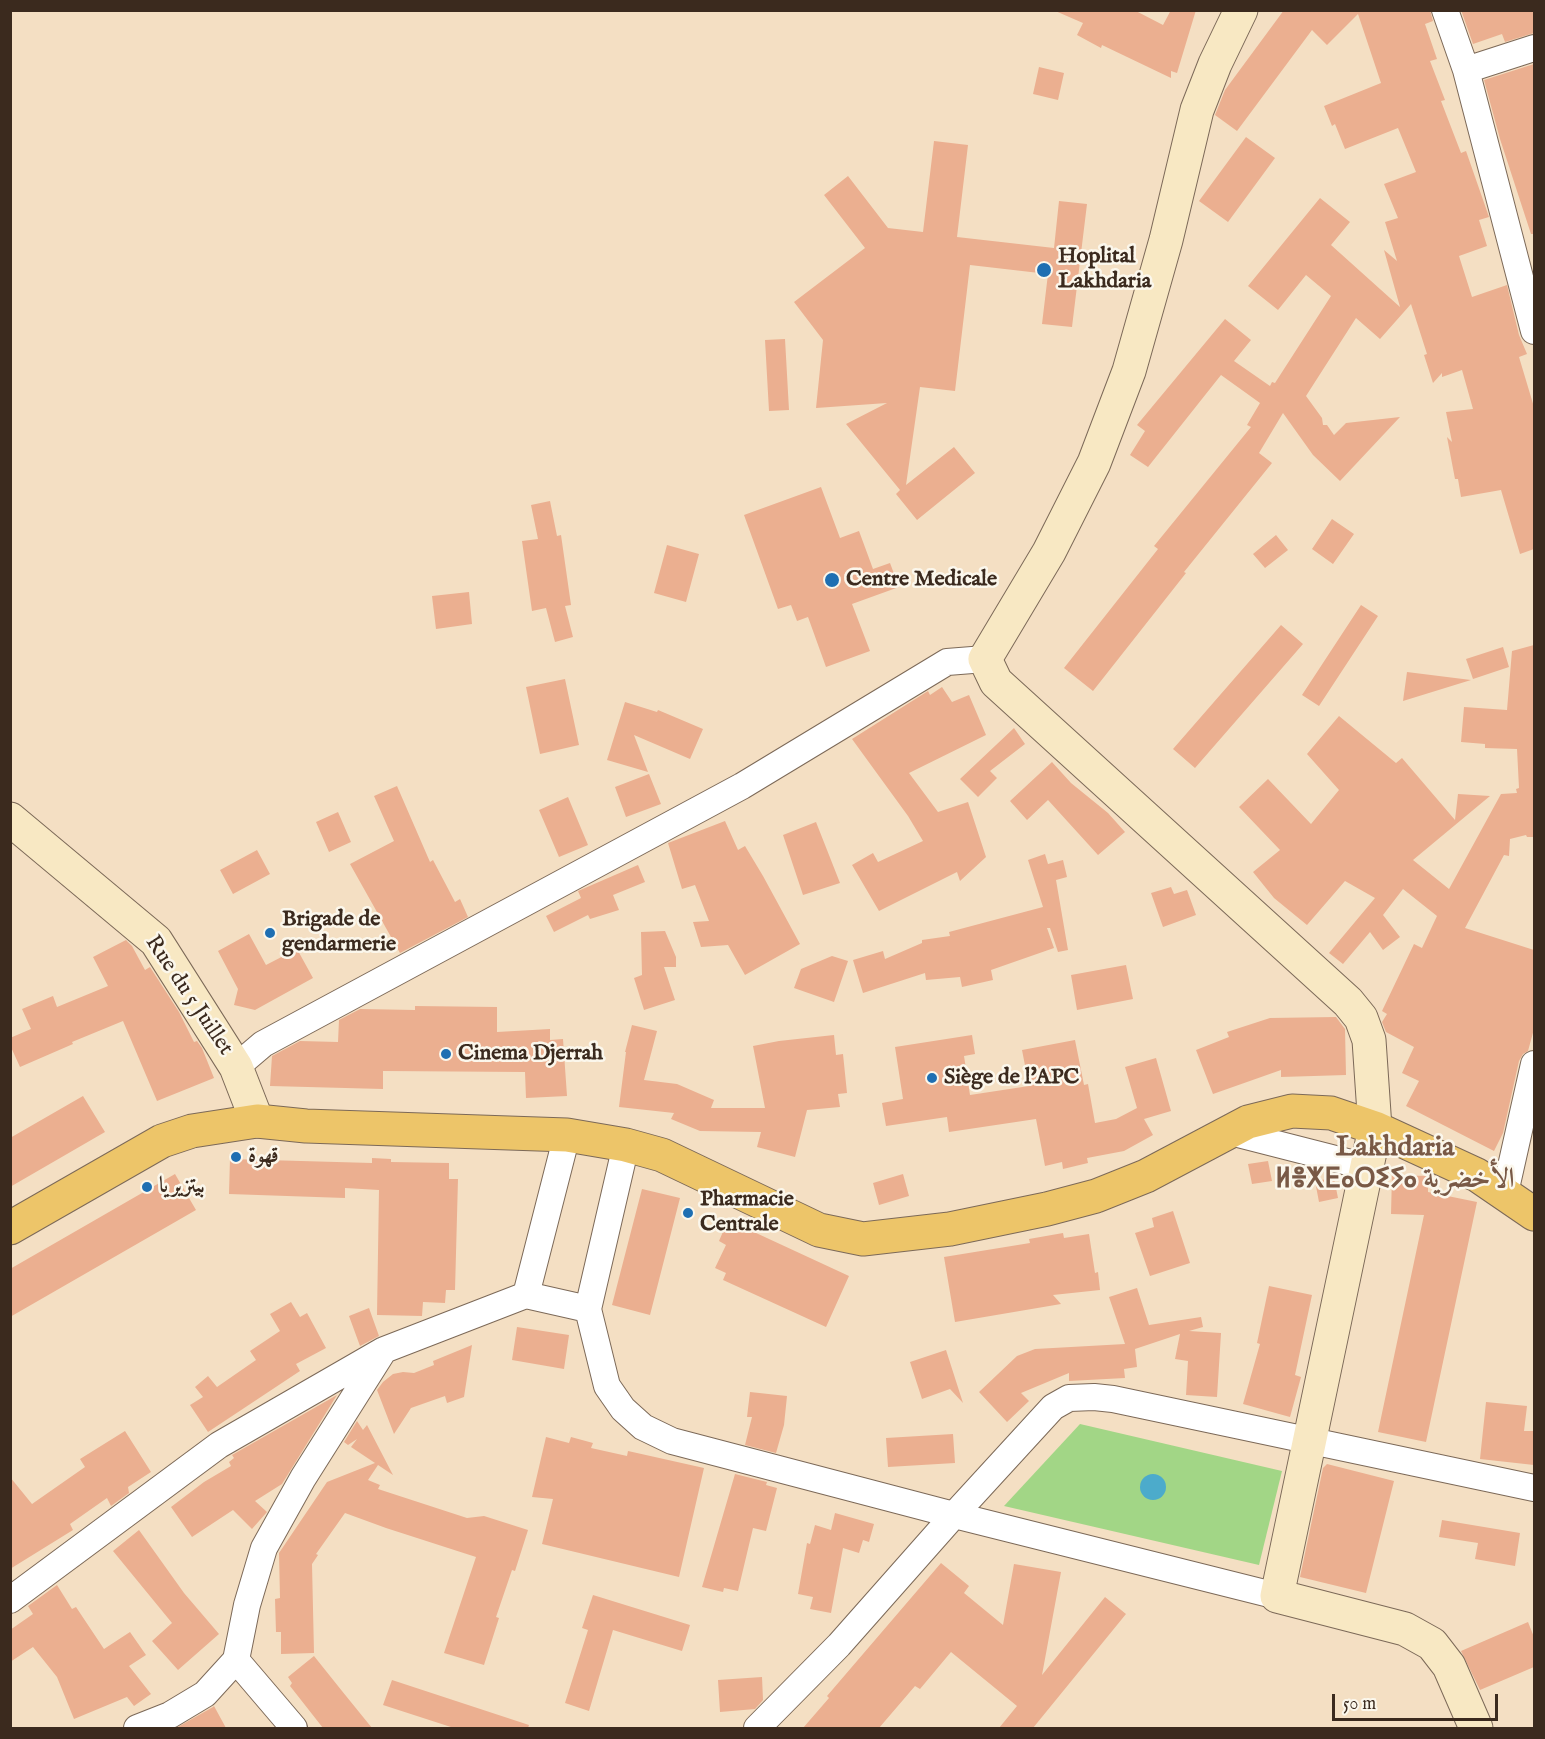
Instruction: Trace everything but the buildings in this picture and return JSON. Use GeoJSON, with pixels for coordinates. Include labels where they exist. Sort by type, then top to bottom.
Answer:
{"type":"FeatureCollection","features":[{"type":"Feature","properties":{"kind":"main road"},"geometry":{"type":"LineString","coordinates":[[10,1228],[162,1141],[192,1131],[257,1121],[306,1126],[567,1135],[627,1144],[662,1155],[819,1230],[863,1239],[950,1229],[1047,1209],[1096,1196],[1146,1176],[1248,1122],[1292,1111],[1331,1113],[1375,1128],[1477,1175],[1534,1214]]}},
{"type":"Feature","properties":{"kind":"street"},"geometry":{"type":"LineString","coordinates":[[985,658],[1049,552],[1094,463],[1129,371],[1166,240],[1197,110],[1215,64],[1241,10]]}},
{"type":"Feature","properties":{"kind":"street"},"geometry":{"type":"LineString","coordinates":[[1445,10],[1466,70],[1534,331]]}},
{"type":"Feature","properties":{"kind":"street"},"geometry":{"type":"LineString","coordinates":[[1466,70],[1534,48]]}},
{"type":"Feature","properties":{"kind":"street"},"geometry":{"type":"LineString","coordinates":[[236,1067],[263,1044],[742,786],[947,662],[985,658]]}},
{"type":"Feature","properties":{"kind":"street"},"geometry":{"type":"LineString","coordinates":[[985,658],[996,682],[1348,1002],[1361,1018],[1369,1040],[1375,1128],[1277,1596]]}},
{"type":"Feature","properties":{"kind":"street","name":"Rue du 5 Juillet"},"geometry":{"type":"LineString","coordinates":[[10,819],[156,941],[236,1067],[257,1121]]}},
{"type":"Feature","properties":{"kind":"street"},"geometry":{"type":"LineString","coordinates":[[1505,1193],[1534,1064]]}},
{"type":"Feature","properties":{"kind":"street"},"geometry":{"type":"LineString","coordinates":[[1230,1132],[1367,1167]]}},
{"type":"Feature","properties":{"kind":"street"},"geometry":{"type":"LineString","coordinates":[[526,1295],[567,1135]]}},
{"type":"Feature","properties":{"kind":"street"},"geometry":{"type":"LineString","coordinates":[[627,1144],[588,1309],[607,1386],[623,1409],[643,1427],[672,1441],[707,1452],[1405,1629],[1432,1644],[1449,1666],[1476,1728]]}},
{"type":"Feature","properties":{"kind":"street"},"geometry":{"type":"LineString","coordinates":[[10,1600],[219,1445],[384,1350],[526,1295],[588,1309]]}},
{"type":"Feature","properties":{"kind":"street"},"geometry":{"type":"LineString","coordinates":[[137,1728],[170,1715],[205,1694],[236,1660],[247,1605],[264,1548],[303,1478],[384,1350]]}},
{"type":"Feature","properties":{"kind":"street"},"geometry":{"type":"LineString","coordinates":[[757,1728],[839,1645],[1053,1407],[1069,1398],[1113,1399],[1534,1488]]}},
{"type":"Feature","properties":{"kind":"street"},"geometry":{"type":"LineString","coordinates":[[236,1660],[294,1728]]}},
{"type":"Feature","properties":{"kind":"green space"},"geometry":{"type":"Polygon","coordinates":[[[1080,1424],[1282,1471],[1259,1565],[1004,1506],[1080,1424]]]}},
{"type":"Feature","properties":{"kind":"water"},"geometry":{"type":"Polygon","coordinates":[[[1153,1474],[1162,1478],[1166,1487],[1162,1496],[1153,1500],[1144,1496],[1140,1487],[1144,1478],[1153,1474]]]}},
{"type":"Feature","properties":{"kind":"place","name":"Hoplital Lakhdaria"},"geometry":{"type":"Point","coordinates":[1044,270]}},
{"type":"Feature","properties":{"kind":"place","name":"Centre Medicale"},"geometry":{"type":"Point","coordinates":[832,580]}},
{"type":"Feature","properties":{"kind":"place","name":"Brigade de gendarmerie"},"geometry":{"type":"Point","coordinates":[270,933]}},
{"type":"Feature","properties":{"kind":"place","name":"Cinema Djerrah"},"geometry":{"type":"Point","coordinates":[446,1054]}},
{"type":"Feature","properties":{"kind":"place","name":"Siège de l'APC"},"geometry":{"type":"Point","coordinates":[932,1078]}},
{"type":"Feature","properties":{"kind":"place","name":"قهوة"},"geometry":{"type":"Point","coordinates":[236,1157]}},
{"type":"Feature","properties":{"kind":"place","name":"بيتزيريا"},"geometry":{"type":"Point","coordinates":[147,1187]}},
{"type":"Feature","properties":{"kind":"place","name":"Pharmacie Centrale"},"geometry":{"type":"Point","coordinates":[688,1213]}},
{"type":"Feature","properties":{"kind":"district","name":"Lakhdaria ⵍⴻⵅⴹⴰⵔⵉⵢⴰ الأخضرية"},"geometry":{"type":"Point","coordinates":[1395,1165]}}]}
